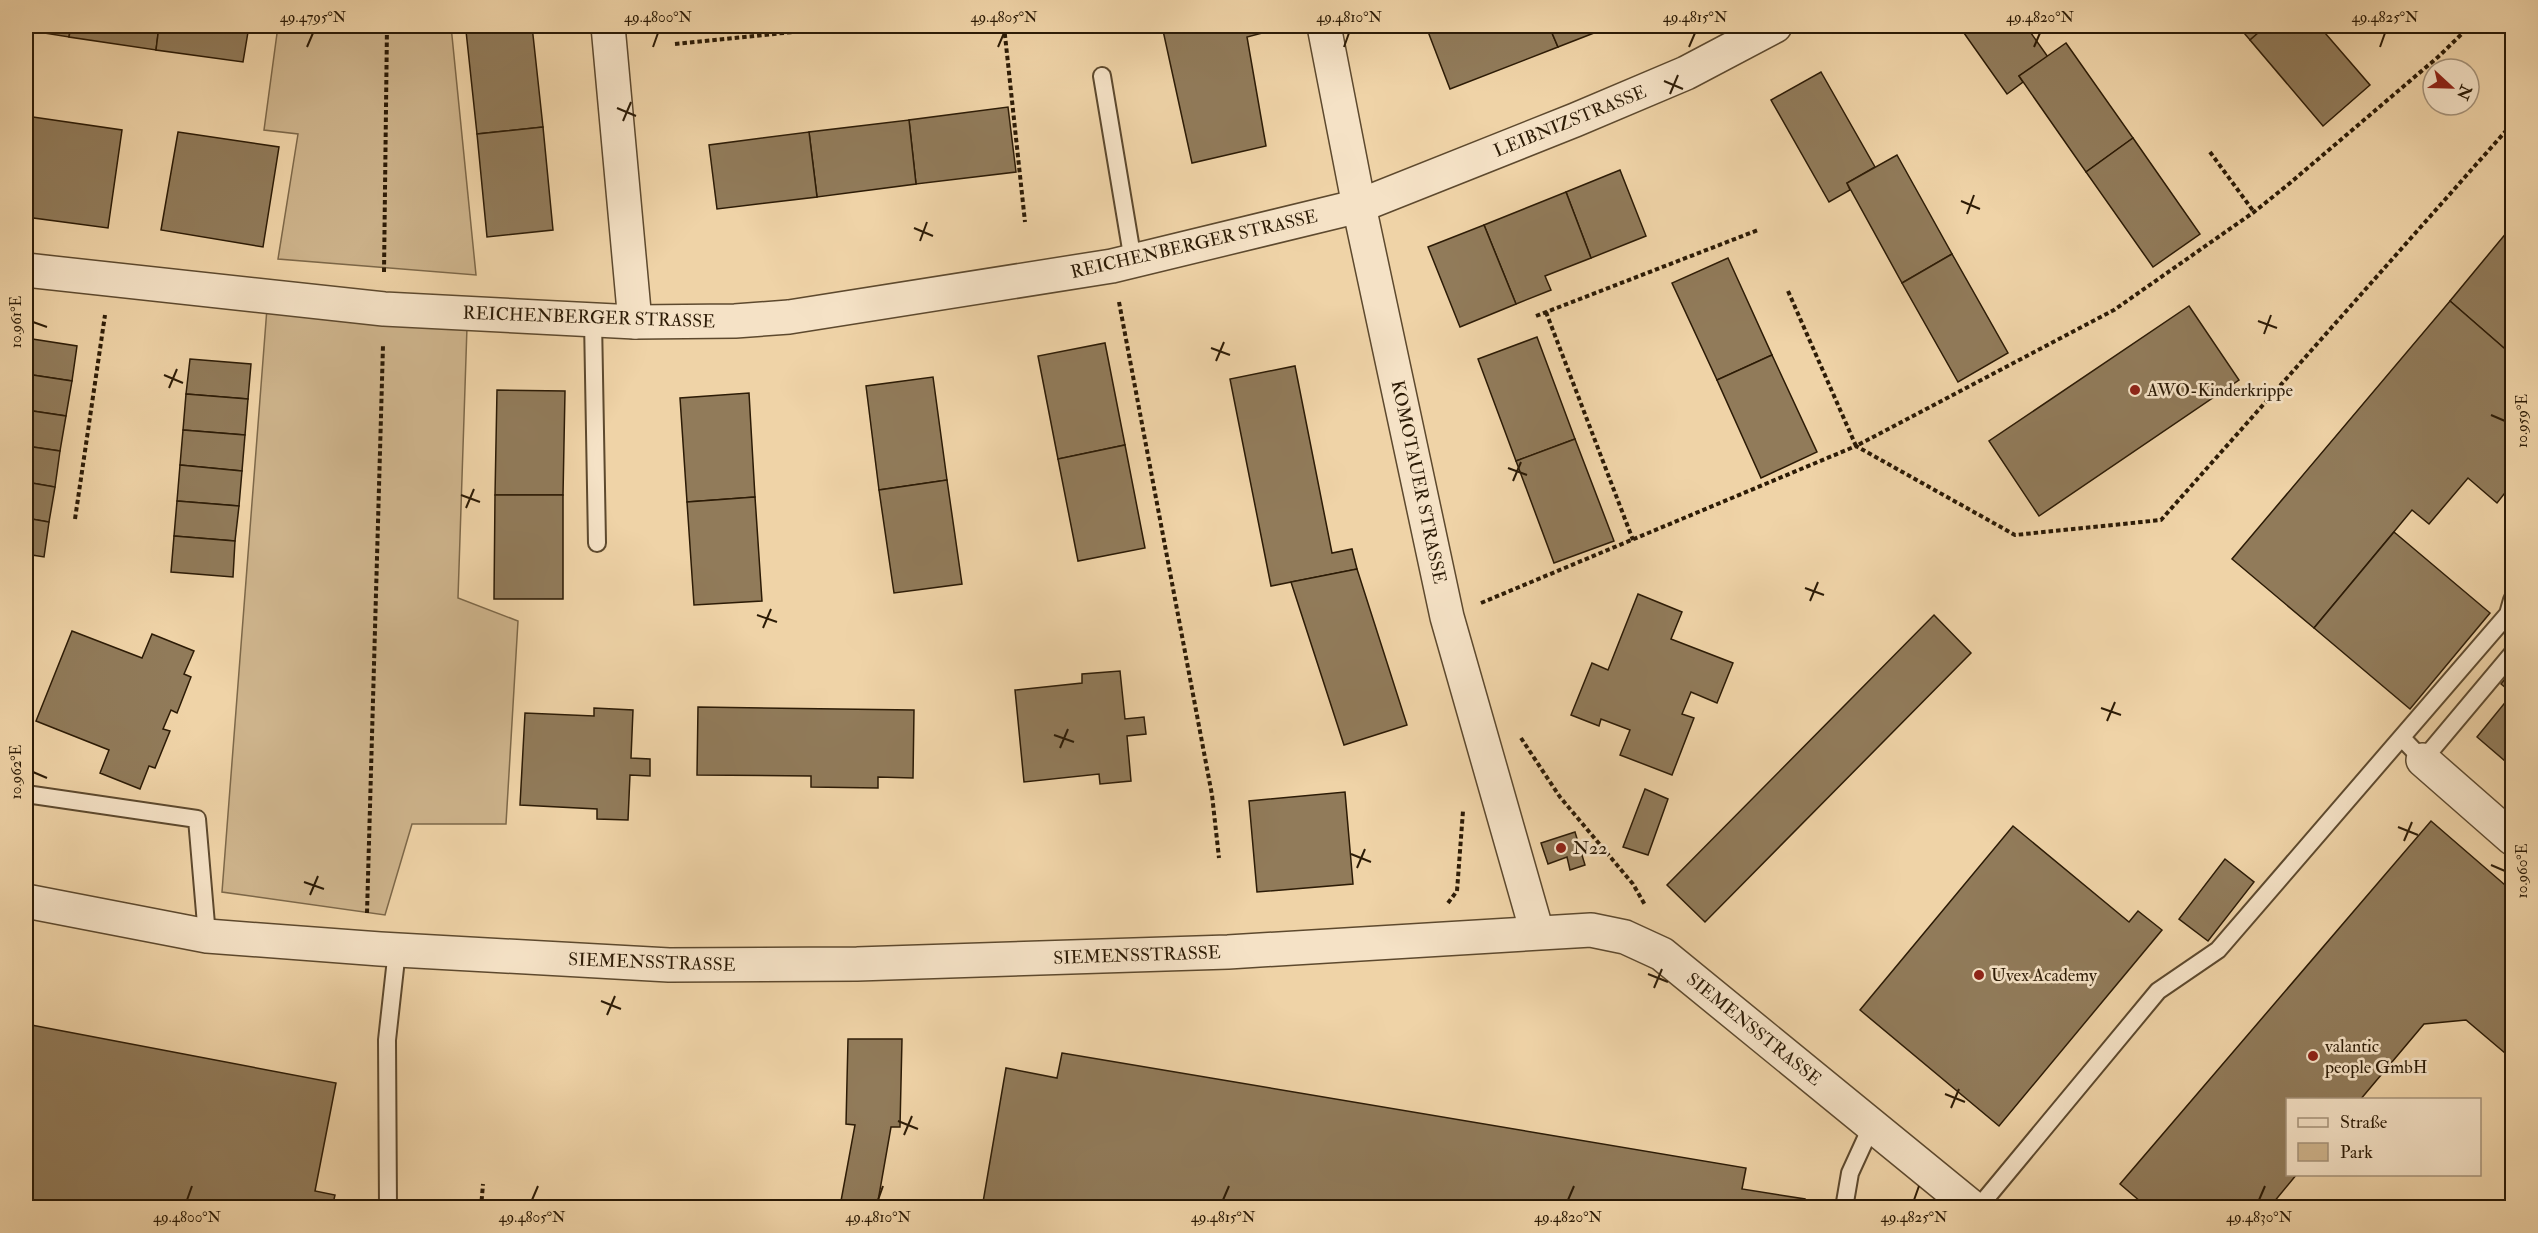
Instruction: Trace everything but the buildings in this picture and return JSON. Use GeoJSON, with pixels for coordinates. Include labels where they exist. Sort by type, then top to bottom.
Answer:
{"type":"FeatureCollection","features":[{"type":"Feature","properties":{"kind":"street"},"geometry":{"type":"LineString","coordinates":[[608,26],[635,322]]}},
{"type":"Feature","properties":{"kind":"street","name":"KOMOTAUER STRASSE"},"geometry":{"type":"LineString","coordinates":[[1324,26],[1359,206],[1447,617],[1537,932]]}},
{"type":"Feature","properties":{"kind":"street","name":"LEIBNIZSTRASSE"},"geometry":{"type":"LineString","coordinates":[[1359,206],[1686,73],[1775,26]]}},
{"type":"Feature","properties":{"kind":"street","name":"REICHENBERGER STRASSE"},"geometry":{"type":"LineString","coordinates":[[26,270],[384,309],[635,322],[735,321],[789,317],[1122,264],[1359,206]]}},
{"type":"Feature","properties":{"kind":"street"},"geometry":{"type":"LineString","coordinates":[[2412,749],[2512,838]]}},
{"type":"Feature","properties":{"kind":"street","name":"SIEMENSSTRASSE"},"geometry":{"type":"LineString","coordinates":[[26,901],[207,936],[669,965],[857,964],[1228,952],[1591,930],[1625,937],[1662,954],[1973,1208]]}},
{"type":"Feature","properties":{"kind":"lane"},"geometry":{"type":"LineString","coordinates":[[1102,75],[1122,264]]}},
{"type":"Feature","properties":{"kind":"lane"},"geometry":{"type":"LineString","coordinates":[[593,320],[597,543]]}},
{"type":"Feature","properties":{"kind":"lane"},"geometry":{"type":"LineString","coordinates":[[2412,749],[2508,614],[2512,600]]}},
{"type":"Feature","properties":{"kind":"lane"},"geometry":{"type":"LineString","coordinates":[[1978,1208],[2158,991],[2218,950],[2412,749],[2512,654]]}},
{"type":"Feature","properties":{"kind":"lane"},"geometry":{"type":"LineString","coordinates":[[26,794],[197,819],[207,936]]}},
{"type":"Feature","properties":{"kind":"lane"},"geometry":{"type":"LineString","coordinates":[[382,948],[387,1040],[388,1208]]}},
{"type":"Feature","properties":{"kind":"lane"},"geometry":{"type":"LineString","coordinates":[[1844,1208],[1850,1173],[1872,1125]]}},
{"type":"Feature","properties":{"kind":"path"},"geometry":{"type":"LineString","coordinates":[[382,948],[387,26]]}},
{"type":"Feature","properties":{"kind":"path"},"geometry":{"type":"LineString","coordinates":[[675,44],[852,26]]}},
{"type":"Feature","properties":{"kind":"path"},"geometry":{"type":"LineString","coordinates":[[1004,26],[1025,222]]}},
{"type":"Feature","properties":{"kind":"path"},"geometry":{"type":"LineString","coordinates":[[1447,617],[1856,446],[2114,310],[2254,212],[2438,57],[2470,26]]}},
{"type":"Feature","properties":{"kind":"path"},"geometry":{"type":"LineString","coordinates":[[1788,291],[1856,446],[2015,535],[2161,520],[2512,124]]}},
{"type":"Feature","properties":{"kind":"path"},"geometry":{"type":"LineString","coordinates":[[2210,152],[2254,212]]}},
{"type":"Feature","properties":{"kind":"path"},"geometry":{"type":"LineString","coordinates":[[1536,316],[1758,230]]}},
{"type":"Feature","properties":{"kind":"path"},"geometry":{"type":"LineString","coordinates":[[1122,264],[1212,795],[1219,858]]}},
{"type":"Feature","properties":{"kind":"path"},"geometry":{"type":"LineString","coordinates":[[75,519],[110,279]]}},
{"type":"Feature","properties":{"kind":"path"},"geometry":{"type":"LineString","coordinates":[[1546,312],[1634,540]]}},
{"type":"Feature","properties":{"kind":"path"},"geometry":{"type":"LineString","coordinates":[[1519,734],[1560,797],[1633,884],[1651,915]]}},
{"type":"Feature","properties":{"kind":"path"},"geometry":{"type":"LineString","coordinates":[[1420,939],[1457,891],[1463,808]]}},
{"type":"Feature","properties":{"kind":"path"},"geometry":{"type":"LineString","coordinates":[[481,1208],[483,1184]]}},
{"type":"Feature","properties":{"kind":"green space"},"geometry":{"type":"Polygon","coordinates":[[[278,26],[451,26],[476,275],[278,259],[298,134],[264,130],[278,26]]]}},
{"type":"Feature","properties":{"kind":"green space"},"geometry":{"type":"Polygon","coordinates":[[[267,308],[467,327],[458,598],[518,621],[506,824],[412,824],[385,915],[222,892],[267,308]]]}},
{"type":"Feature","properties":{"kind":"place","name":"AWO-Kinderkrippe"},"geometry":{"type":"Point","coordinates":[2135,390]}},
{"type":"Feature","properties":{"kind":"place","name":"N22"},"geometry":{"type":"Point","coordinates":[1561,848]}},
{"type":"Feature","properties":{"kind":"place","name":"Uvex Academy"},"geometry":{"type":"Point","coordinates":[1979,975]}},
{"type":"Feature","properties":{"kind":"place","name":"valantic people GmbH"},"geometry":{"type":"Point","coordinates":[2313,1056]}}]}
